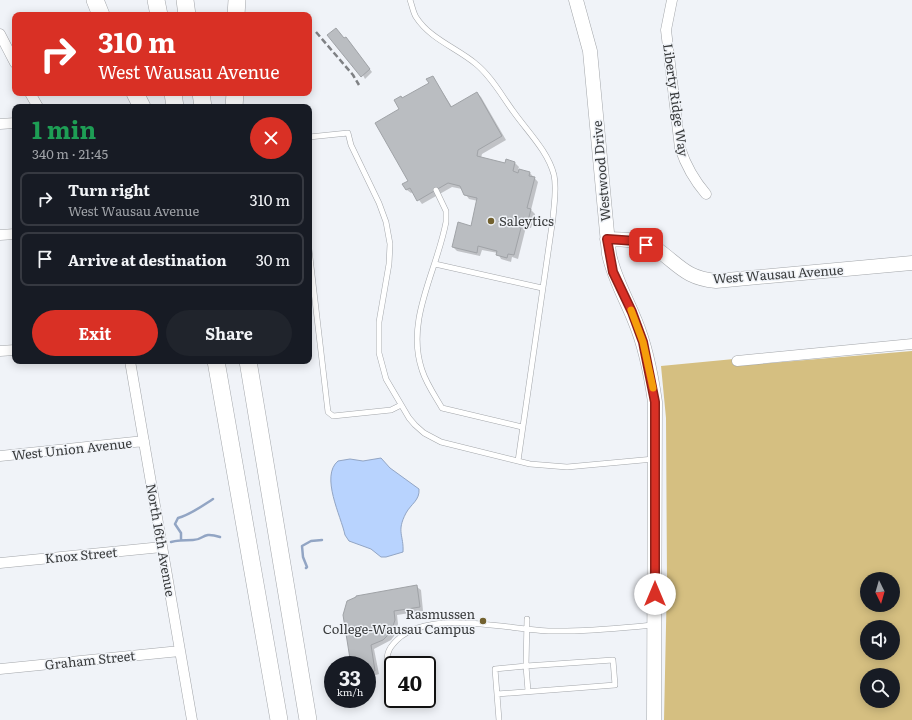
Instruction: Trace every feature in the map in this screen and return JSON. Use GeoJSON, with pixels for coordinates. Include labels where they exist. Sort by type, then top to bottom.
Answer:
{"type":"FeatureCollection","features":[{"type":"Feature","properties":{"kind":"highway"},"geometry":{"type":"LineString","coordinates":[[95,0],[100,12]]}},
{"type":"Feature","properties":{"kind":"highway"},"geometry":{"type":"LineString","coordinates":[[156,0],[158,12]]}},
{"type":"Feature","properties":{"kind":"highway"},"geometry":{"type":"LineString","coordinates":[[185,0],[187,12]]}},
{"type":"Feature","properties":{"kind":"highway"},"geometry":{"type":"LineString","coordinates":[[236,12],[237,0]]}},
{"type":"Feature","properties":{"kind":"highway"},"geometry":{"type":"LineString","coordinates":[[217,364],[279,720]]}},
{"type":"Feature","properties":{"kind":"highway"},"geometry":{"type":"LineString","coordinates":[[249,364],[308,720]]}},
{"type":"Feature","properties":{"kind":"street","name":"Westwood Drive"},"geometry":{"type":"LineString","coordinates":[[576,0],[590,51],[607,239],[613,272],[638,327],[650,370],[655,402],[654,720]]}},
{"type":"Feature","properties":{"kind":"street","name":"Liberty Ridge Way"},"geometry":{"type":"LineString","coordinates":[[672,0],[666,30],[680,148],[685,164],[694,180],[706,194]]}},
{"type":"Feature","properties":{"kind":"street"},"geometry":{"type":"LineString","coordinates":[[0,34],[12,57]]}},
{"type":"Feature","properties":{"kind":"street"},"geometry":{"type":"LineString","coordinates":[[0,124],[12,122]]}},
{"type":"Feature","properties":{"kind":"street"},"geometry":{"type":"LineString","coordinates":[[0,236],[12,234]]}},
{"type":"Feature","properties":{"kind":"street","name":"West Wausau Avenue"},"geometry":{"type":"LineString","coordinates":[[607,239],[636,241],[656,250],[679,268],[700,279],[716,281],[912,263]]}},
{"type":"Feature","properties":{"kind":"street"},"geometry":{"type":"LineString","coordinates":[[737,361],[912,344]]}},
{"type":"Feature","properties":{"kind":"street"},"geometry":{"type":"LineString","coordinates":[[0,351],[12,350]]}},
{"type":"Feature","properties":{"kind":"street","name":"North 16th Avenue"},"geometry":{"type":"LineString","coordinates":[[131,364],[192,720]]}},
{"type":"Feature","properties":{"kind":"street","name":"West Union Avenue"},"geometry":{"type":"LineString","coordinates":[[0,456],[144,441]]}},
{"type":"Feature","properties":{"kind":"street","name":"Knox Street"},"geometry":{"type":"LineString","coordinates":[[0,563],[162,547]]}},
{"type":"Feature","properties":{"kind":"street","name":"Graham Street"},"geometry":{"type":"LineString","coordinates":[[0,669],[180,651]]}},
{"type":"Feature","properties":{"kind":"lane"},"geometry":{"type":"LineString","coordinates":[[410,0],[416,17],[428,30],[442,42],[476,64],[488,77],[535,140],[554,174],[555,186],[518,461]]}},
{"type":"Feature","properties":{"kind":"lane"},"geometry":{"type":"LineString","coordinates":[[312,137],[348,133],[351,145],[386,222],[390,244],[389,264],[379,322],[379,353],[386,379],[415,425],[433,438],[457,446],[518,461],[567,466],[655,458]]}},
{"type":"Feature","properties":{"kind":"lane"},"geometry":{"type":"LineString","coordinates":[[436,190],[442,201],[447,216],[443,240],[416,333],[418,358],[422,372],[442,408],[522,427]]}},
{"type":"Feature","properties":{"kind":"lane"},"geometry":{"type":"LineString","coordinates":[[435,264],[542,288]]}},
{"type":"Feature","properties":{"kind":"lane"},"geometry":{"type":"LineString","coordinates":[[312,275],[328,412],[333,416],[391,410],[401,405]]}},
{"type":"Feature","properties":{"kind":"lane"},"geometry":{"type":"LineString","coordinates":[[527,619],[526,666],[528,692]]}},
{"type":"Feature","properties":{"kind":"lane"},"geometry":{"type":"LineString","coordinates":[[387,656],[391,646],[404,633],[416,627],[432,624],[470,623],[527,630],[575,631],[655,625]]}},
{"type":"Feature","properties":{"kind":"lane"},"geometry":{"type":"LineString","coordinates":[[497,694],[615,685],[613,660],[495,669],[499,720]]}},
{"type":"Feature","properties":{"kind":"shaded area"},"geometry":{"type":"Polygon","coordinates":[[[912,351],[912,720],[664,720],[667,580],[666,418],[661,366],[734,359],[734,366],[912,351]]]}},
{"type":"Feature","properties":{"kind":"water"},"geometry":{"type":"Polygon","coordinates":[[[381,458],[390,468],[419,489],[415,502],[406,513],[401,525],[403,552],[386,557],[381,557],[371,549],[349,541],[345,535],[331,486],[333,468],[338,461],[350,459],[363,461],[381,458]]]}},
{"type":"Feature","properties":{"kind":"building"},"geometry":{"type":"Polygon","coordinates":[[[336,28],[344,38],[346,37],[370,69],[361,77],[327,35],[336,28]]]}},
{"type":"Feature","properties":{"kind":"building"},"geometry":{"type":"Polygon","coordinates":[[[433,76],[451,107],[477,92],[502,136],[478,150],[477,156],[505,163],[506,159],[515,162],[513,171],[518,173],[519,169],[530,172],[529,176],[535,177],[527,208],[531,209],[527,225],[522,224],[514,255],[508,254],[507,258],[496,255],[497,251],[478,246],[477,253],[452,247],[458,222],[471,226],[477,198],[464,195],[460,186],[448,183],[417,201],[410,188],[406,190],[402,184],[408,181],[375,123],[399,109],[394,100],[401,96],[402,98],[429,83],[426,79],[433,76]]]}},
{"type":"Feature","properties":{"kind":"building"},"geometry":{"type":"Polygon","coordinates":[[[417,585],[420,607],[394,611],[395,620],[391,632],[383,640],[371,645],[373,656],[350,656],[343,615],[347,601],[356,596],[417,585]]]}},
{"type":"Feature","properties":{"kind":"waterway"},"geometry":{"type":"LineString","coordinates":[[181,540],[181,533],[175,524],[178,518],[191,513],[213,499]]}},
{"type":"Feature","properties":{"kind":"waterway"},"geometry":{"type":"LineString","coordinates":[[171,542],[179,540],[197,540],[206,535],[220,537]]}},
{"type":"Feature","properties":{"kind":"waterway"},"geometry":{"type":"LineString","coordinates":[[306,568],[302,546],[311,541],[322,540]]}},
{"type":"Feature","properties":{"kind":"railway"},"geometry":{"type":"LineString","coordinates":[[316,32],[353,75],[359,85]]}},
{"type":"Feature","properties":{"kind":"slow traffic"},"geometry":{"type":"LineString","coordinates":[[631,310],[643,342],[653,388]]}},
{"type":"Feature","properties":{"kind":"place","name":"Saleytics"},"geometry":{"type":"Point","coordinates":[491,221]}},
{"type":"Feature","properties":{"kind":"place","name":"Rasmussen College-Wausau Campus"},"geometry":{"type":"Point","coordinates":[483,621]}},
{"type":"Feature","properties":{"kind":"route"},"geometry":{"type":"LineString","coordinates":[[646,245],[636,241],[607,239],[613,272],[632,312],[643,342],[650,370],[655,402],[655,594]]}}]}
